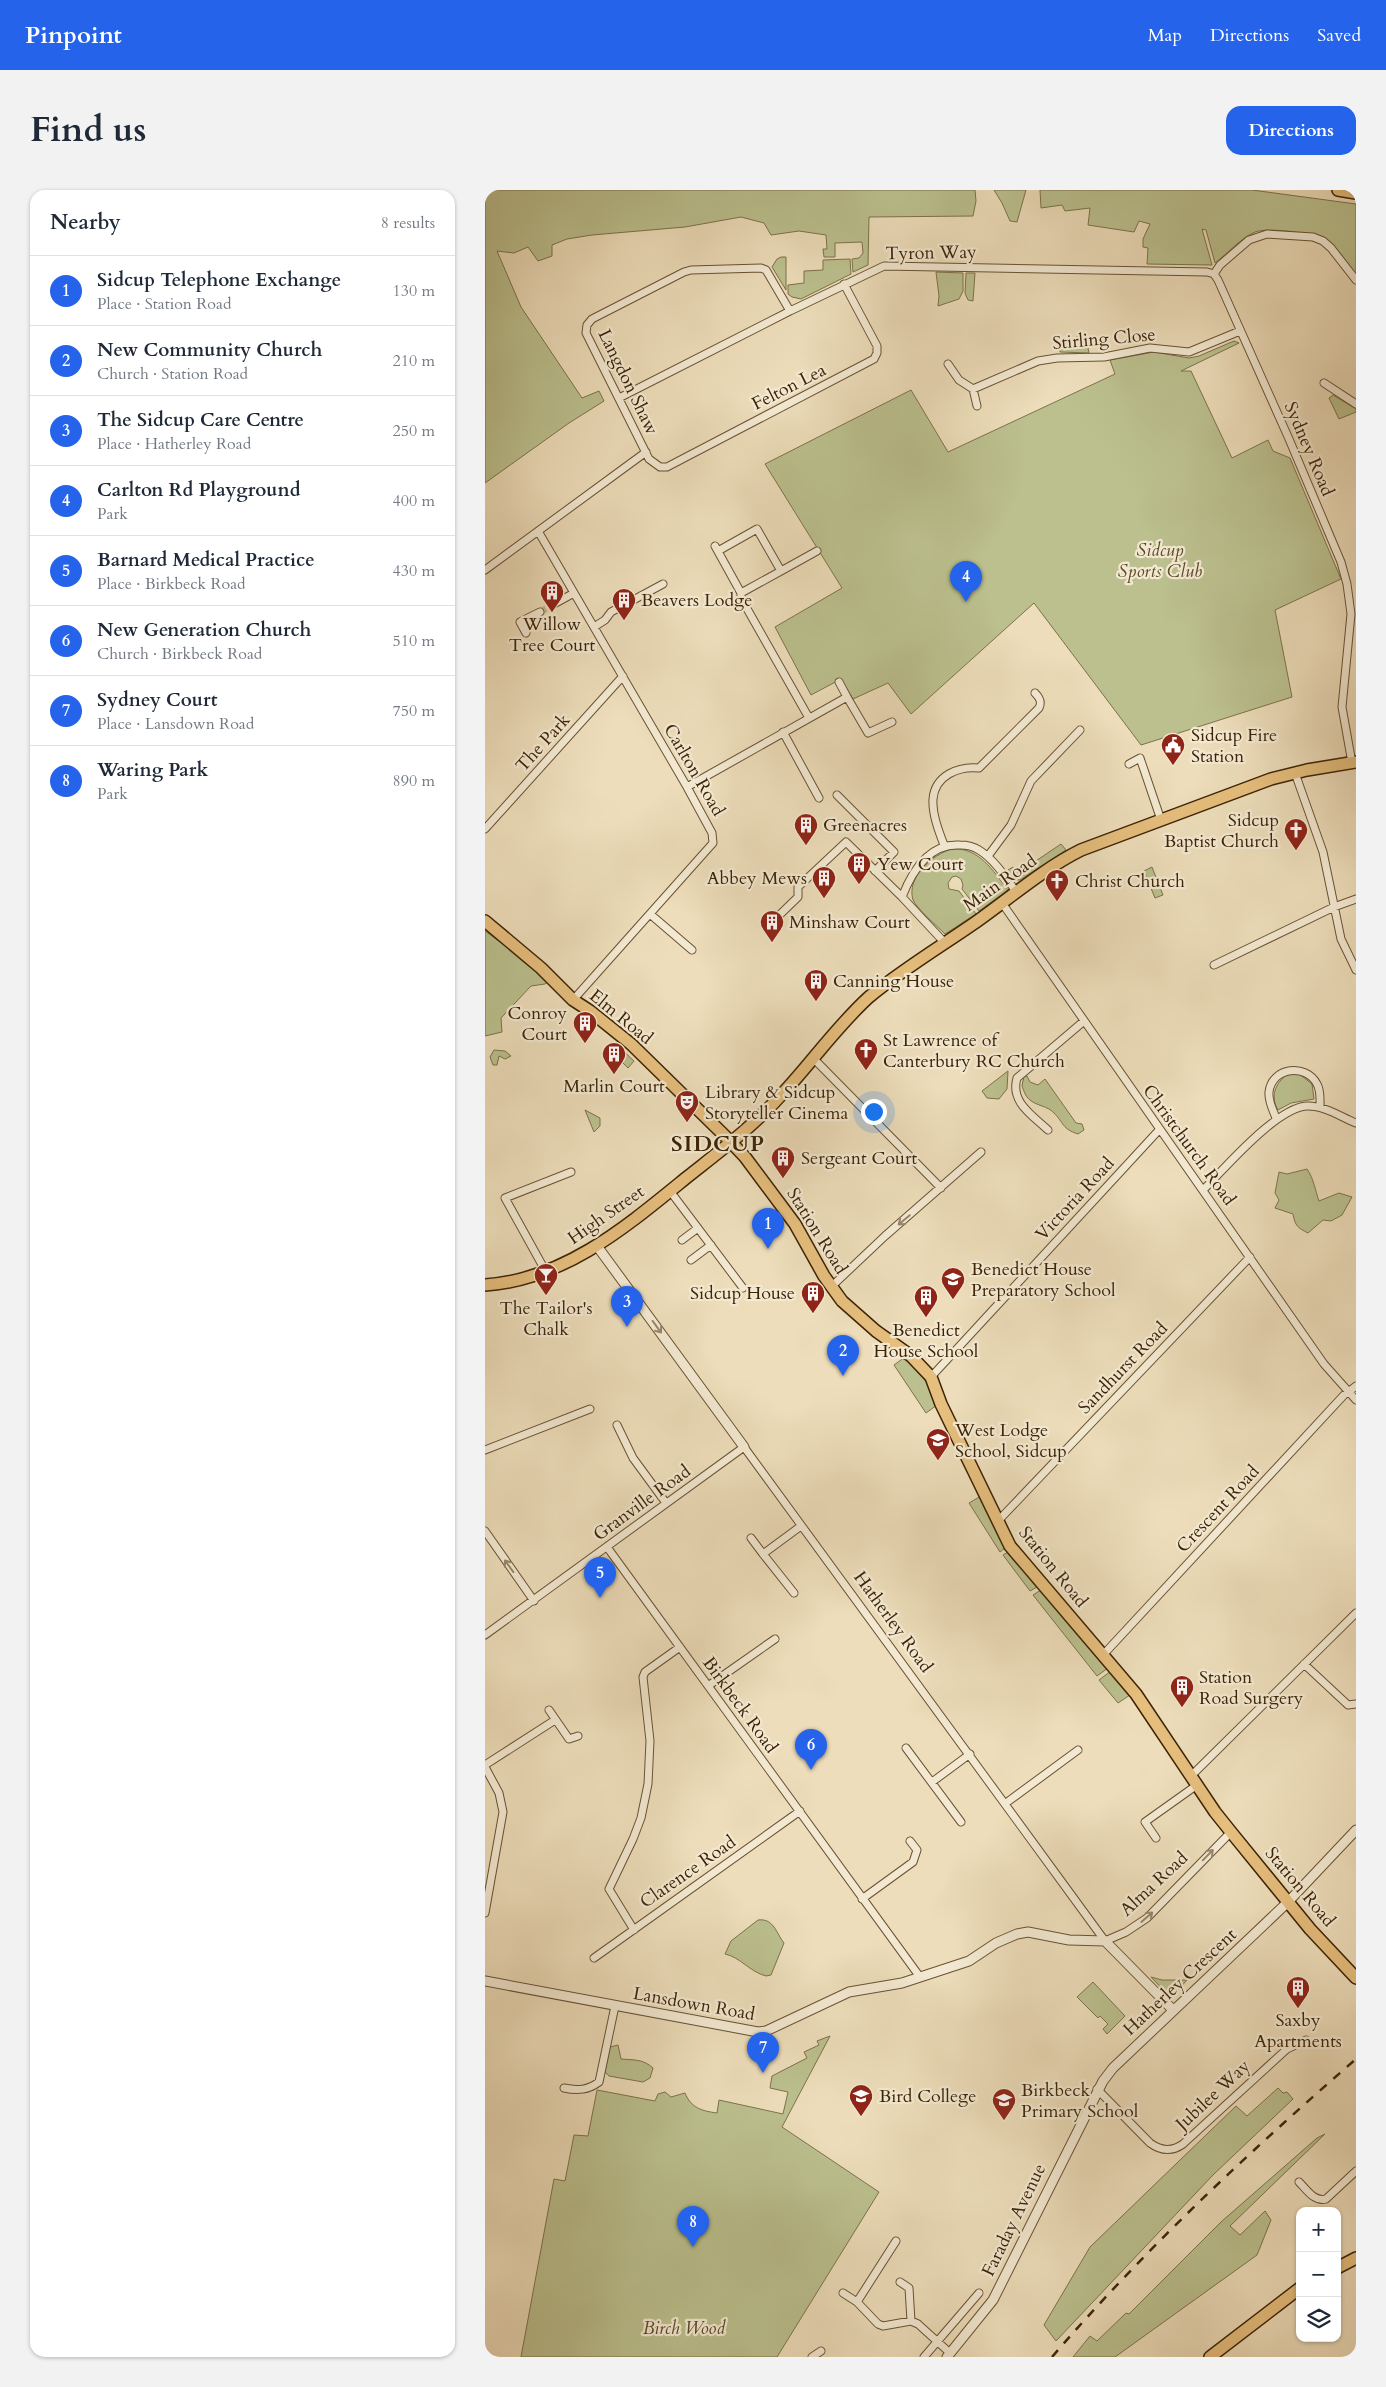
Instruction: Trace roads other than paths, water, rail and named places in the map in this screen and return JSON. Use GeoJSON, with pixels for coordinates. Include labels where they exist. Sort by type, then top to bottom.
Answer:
{"type":"FeatureCollection","features":[{"type":"Feature","properties":{"kind":"main road"},"geometry":{"type":"LineString","coordinates":[[1338,190],[1356,192]]}},
{"type":"Feature","properties":{"kind":"main road","name":"Main Road"},"geometry":{"type":"LineString","coordinates":[[731,1143],[783,1093],[869,997],[944,942],[1073,854],[1257,783],[1295,773],[1354,762]]}},
{"type":"Feature","properties":{"kind":"main road","name":"Elm Road"},"geometry":{"type":"LineString","coordinates":[[485,921],[541,968],[573,1000],[590,1011],[631,1044],[731,1143]]}},
{"type":"Feature","properties":{"kind":"main road","name":"High Street"},"geometry":{"type":"LineString","coordinates":[[485,1285],[517,1280],[546,1272],[597,1246],[731,1143]]}},
{"type":"Feature","properties":{"kind":"main road","name":"Station Road"},"geometry":{"type":"LineString","coordinates":[[731,1143],[795,1224],[831,1287],[855,1314],[911,1356],[931,1377],[941,1404],[1010,1546],[1139,1699],[1231,1832],[1288,1902],[1356,1978]]}},
{"type":"Feature","properties":{"kind":"main road"},"geometry":{"type":"LineString","coordinates":[[1341,2266],[1356,2258]]}},
{"type":"Feature","properties":{"kind":"main road"},"geometry":{"type":"LineString","coordinates":[[1209,2357],[1296,2291]]}},
{"type":"Feature","properties":{"kind":"street"},"geometry":{"type":"LineString","coordinates":[[1214,274],[1220,265],[1249,240],[1267,234],[1313,237],[1323,241],[1331,248],[1356,280]]}},
{"type":"Feature","properties":{"kind":"street","name":"Tyron Way"},"geometry":{"type":"LineString","coordinates":[[619,398],[873,270],[895,265],[1207,272],[1214,274]]}},
{"type":"Feature","properties":{"kind":"street","name":"Langdon Shaw"},"geometry":{"type":"LineString","coordinates":[[646,452],[586,333],[587,325],[593,319],[691,270],[761,268],[766,270],[790,311]]}},
{"type":"Feature","properties":{"kind":"street","name":"Sydney Road"},"geometry":{"type":"LineString","coordinates":[[1214,274],[1289,439],[1341,562],[1347,584],[1351,614],[1342,708],[1354,762]]}},
{"type":"Feature","properties":{"kind":"street","name":"Felton Lea"},"geometry":{"type":"LineString","coordinates":[[646,452],[654,464],[667,467],[874,359],[877,353],[877,346],[844,284]]}},
{"type":"Feature","properties":{"kind":"street","name":"Stirling Close"},"geometry":{"type":"LineString","coordinates":[[973,390],[1038,361],[1057,358],[1104,357],[1149,348],[1189,352],[1240,331]]}},
{"type":"Feature","properties":{"kind":"street"},"geometry":{"type":"LineString","coordinates":[[948,364],[959,380],[973,390],[977,406]]}},
{"type":"Feature","properties":{"kind":"street"},"geometry":{"type":"LineString","coordinates":[[1324,383],[1356,404]]}},
{"type":"Feature","properties":{"kind":"street"},"geometry":{"type":"LineString","coordinates":[[485,570],[646,452]]}},
{"type":"Feature","properties":{"kind":"street"},"geometry":{"type":"LineString","coordinates":[[781,571],[757,529],[717,549],[741,593],[741,598],[809,718]]}},
{"type":"Feature","properties":{"kind":"street","name":"Carlton Road"},"geometry":{"type":"LineString","coordinates":[[538,531],[713,833],[713,843],[573,1000]]}},
{"type":"Feature","properties":{"kind":"street"},"geometry":{"type":"LineString","coordinates":[[741,593],[817,551]]}},
{"type":"Feature","properties":{"kind":"street"},"geometry":{"type":"LineString","coordinates":[[593,626],[605,620],[611,612],[663,584]]}},
{"type":"Feature","properties":{"kind":"street"},"geometry":{"type":"LineString","coordinates":[[554,604],[574,593]]}},
{"type":"Feature","properties":{"kind":"street"},"geometry":{"type":"LineString","coordinates":[[526,633],[520,622],[540,612]]}},
{"type":"Feature","properties":{"kind":"street","name":"The Park"},"geometry":{"type":"LineString","coordinates":[[485,829],[623,676]]}},
{"type":"Feature","properties":{"kind":"street"},"geometry":{"type":"LineString","coordinates":[[839,682],[868,733],[892,722]]}},
{"type":"Feature","properties":{"kind":"street"},"geometry":{"type":"LineString","coordinates":[[944,845],[933,800],[940,780],[954,771],[966,767],[979,768],[1039,708],[1041,704],[1040,698],[1035,694]]}},
{"type":"Feature","properties":{"kind":"street"},"geometry":{"type":"LineString","coordinates":[[687,787],[847,697]]}},
{"type":"Feature","properties":{"kind":"street"},"geometry":{"type":"LineString","coordinates":[[987,856],[1011,824],[1031,780],[1079,730]]}},
{"type":"Feature","properties":{"kind":"street"},"geometry":{"type":"LineString","coordinates":[[783,732],[819,798]]}},
{"type":"Feature","properties":{"kind":"street"},"geometry":{"type":"LineString","coordinates":[[1129,764],[1140,758],[1161,820]]}},
{"type":"Feature","properties":{"kind":"street"},"geometry":{"type":"LineString","coordinates":[[1295,773],[1323,852],[1345,950],[1356,970]]}},
{"type":"Feature","properties":{"kind":"street"},"geometry":{"type":"LineString","coordinates":[[837,795],[894,852],[875,871]]}},
{"type":"Feature","properties":{"kind":"street"},"geometry":{"type":"LineString","coordinates":[[767,927],[798,897],[798,887],[846,842],[944,942]]}},
{"type":"Feature","properties":{"kind":"street"},"geometry":{"type":"LineString","coordinates":[[902,897],[909,878],[920,864],[932,852],[944,845],[966,845],[977,848],[987,856],[1017,893]]}},
{"type":"Feature","properties":{"kind":"street"},"geometry":{"type":"LineString","coordinates":[[1214,965],[1334,907],[1356,899]]}},
{"type":"Feature","properties":{"kind":"street","name":"Christchurch Road"},"geometry":{"type":"LineString","coordinates":[[1003,903],[1159,1130],[1204,1189],[1324,1364],[1356,1400]]}},
{"type":"Feature","properties":{"kind":"street"},"geometry":{"type":"LineString","coordinates":[[650,914],[692,950]]}},
{"type":"Feature","properties":{"kind":"street"},"geometry":{"type":"LineString","coordinates":[[1048,1130],[1021,1104],[1015,1087],[1017,1078],[1084,1021]]}},
{"type":"Feature","properties":{"kind":"street"},"geometry":{"type":"LineString","coordinates":[[813,1058],[941,1188]]}},
{"type":"Feature","properties":{"kind":"street"},"geometry":{"type":"LineString","coordinates":[[1276,1118],[1269,1092],[1272,1084],[1283,1072],[1293,1069],[1304,1072],[1317,1084],[1320,1095],[1320,1107]]}},
{"type":"Feature","properties":{"kind":"street"},"geometry":{"type":"LineString","coordinates":[[1204,1189],[1276,1118],[1297,1107],[1320,1107],[1356,1122]]}},
{"type":"Feature","properties":{"kind":"street","name":"Victoria Road"},"geometry":{"type":"LineString","coordinates":[[931,1377],[1159,1130]]}},
{"type":"Feature","properties":{"kind":"street"},"geometry":{"type":"LineString","coordinates":[[831,1287],[885,1236],[981,1152]]}},
{"type":"Feature","properties":{"kind":"street"},"geometry":{"type":"LineString","coordinates":[[546,1272],[505,1198],[571,1172]]}},
{"type":"Feature","properties":{"kind":"street"},"geometry":{"type":"LineString","coordinates":[[670,1191],[743,1288]]}},
{"type":"Feature","properties":{"kind":"street"},"geometry":{"type":"LineString","coordinates":[[682,1240],[698,1228]]}},
{"type":"Feature","properties":{"kind":"street"},"geometry":{"type":"LineString","coordinates":[[691,1260],[711,1245]]}},
{"type":"Feature","properties":{"kind":"street","name":"Hatherley Road"},"geometry":{"type":"LineString","coordinates":[[597,1246],[801,1526],[971,1754],[1105,1941],[1173,2010]]}},
{"type":"Feature","properties":{"kind":"street","name":"Sandhurst Road"},"geometry":{"type":"LineString","coordinates":[[997,1522],[1250,1257]]}},
{"type":"Feature","properties":{"kind":"street","name":"Crescent Road"},"geometry":{"type":"LineString","coordinates":[[1103,1655],[1356,1386]]}},
{"type":"Feature","properties":{"kind":"street"},"geometry":{"type":"LineString","coordinates":[[485,1450],[590,1409]]}},
{"type":"Feature","properties":{"kind":"street"},"geometry":{"type":"LineString","coordinates":[[617,1426],[633,1458],[666,1503]]}},
{"type":"Feature","properties":{"kind":"street","name":"Granville Road"},"geometry":{"type":"LineString","coordinates":[[485,1635],[744,1447]]}},
{"type":"Feature","properties":{"kind":"street"},"geometry":{"type":"LineString","coordinates":[[763,1554],[801,1526]]}},
{"type":"Feature","properties":{"kind":"street"},"geometry":{"type":"LineString","coordinates":[[485,1531],[534,1600]]}},
{"type":"Feature","properties":{"kind":"street"},"geometry":{"type":"LineString","coordinates":[[751,1538],[794,1593]]}},
{"type":"Feature","properties":{"kind":"street","name":"Birkbeck Road"},"geometry":{"type":"LineString","coordinates":[[607,1547],[920,1978]]}},
{"type":"Feature","properties":{"kind":"street"},"geometry":{"type":"LineString","coordinates":[[1156,1838],[1145,1822],[1194,1781],[1356,1613]]}},
{"type":"Feature","properties":{"kind":"street"},"geometry":{"type":"LineString","coordinates":[[708,1686],[775,1639]]}},
{"type":"Feature","properties":{"kind":"street"},"geometry":{"type":"LineString","coordinates":[[634,1930],[610,1895],[609,1889],[641,1818],[648,1784],[651,1741],[643,1677],[645,1672],[680,1647]]}},
{"type":"Feature","properties":{"kind":"street"},"geometry":{"type":"LineString","coordinates":[[1305,1664],[1348,1705],[1356,1704]]}},
{"type":"Feature","properties":{"kind":"street"},"geometry":{"type":"LineString","coordinates":[[549,1710],[569,1739],[578,1736]]}},
{"type":"Feature","properties":{"kind":"street"},"geometry":{"type":"LineString","coordinates":[[485,1913],[503,1812],[499,1793],[485,1766],[555,1720]]}},
{"type":"Feature","properties":{"kind":"street"},"geometry":{"type":"LineString","coordinates":[[906,1748],[961,1822]]}},
{"type":"Feature","properties":{"kind":"street"},"geometry":{"type":"LineString","coordinates":[[1006,1803],[1078,1750]]}},
{"type":"Feature","properties":{"kind":"street"},"geometry":{"type":"LineString","coordinates":[[932,1782],[971,1754]]}},
{"type":"Feature","properties":{"kind":"street","name":"Clarence Road"},"geometry":{"type":"LineString","coordinates":[[595,1958],[800,1812]]}},
{"type":"Feature","properties":{"kind":"street","name":"Hatherley Crescent"},"geometry":{"type":"LineString","coordinates":[[1097,2089],[1113,2068],[1288,1902],[1356,1830]]}},
{"type":"Feature","properties":{"kind":"street","name":"Alma Road"},"geometry":{"type":"LineString","coordinates":[[920,1978],[969,1961],[996,1942],[1017,1934],[1028,1932],[1069,1940],[1105,1941],[1126,1932],[1147,1918],[1231,1832]]}},
{"type":"Feature","properties":{"kind":"street"},"geometry":{"type":"LineString","coordinates":[[862,1899],[913,1862],[917,1850],[910,1841]]}},
{"type":"Feature","properties":{"kind":"street","name":"Lansdown Road"},"geometry":{"type":"LineString","coordinates":[[485,1981],[758,2032],[766,2031],[849,1992],[884,1987],[920,1978]]}},
{"type":"Feature","properties":{"kind":"street"},"geometry":{"type":"LineString","coordinates":[[564,2088],[578,2091],[593,2087],[599,2082],[615,2006]]}},
{"type":"Feature","properties":{"kind":"street","name":"Jubilee Way"},"geometry":{"type":"LineString","coordinates":[[1097,2089],[1150,2143],[1156,2147],[1171,2150],[1183,2144],[1287,2049],[1306,2040]]}},
{"type":"Feature","properties":{"kind":"street","name":"Faraday Avenue"},"geometry":{"type":"LineString","coordinates":[[949,2355],[993,2300],[1097,2089]]}},
{"type":"Feature","properties":{"kind":"street"},"geometry":{"type":"LineString","coordinates":[[1299,2182],[1316,2199],[1321,2200],[1326,2199],[1356,2171]]}},
{"type":"Feature","properties":{"kind":"street"},"geometry":{"type":"LineString","coordinates":[[857,2302],[896,2241]]}},
{"type":"Feature","properties":{"kind":"street"},"geometry":{"type":"LineString","coordinates":[[900,2282],[909,2288],[911,2321],[937,2342],[949,2355]]}},
{"type":"Feature","properties":{"kind":"street"},"geometry":{"type":"LineString","coordinates":[[843,2293],[857,2302],[878,2324],[883,2326],[911,2321]]}},
{"type":"Feature","properties":{"kind":"street"},"geometry":{"type":"LineString","coordinates":[[924,2357],[979,2293]]}},
{"type":"Feature","properties":{"kind":"street"},"geometry":{"type":"LineString","coordinates":[[812,2357],[821,2351]]}},
{"type":"Feature","properties":{"kind":"tunnel"},"geometry":{"type":"LineString","coordinates":[[540,612],[554,604]]}},
{"type":"Feature","properties":{"kind":"railway"},"geometry":{"type":"LineString","coordinates":[[1052,2357],[1087,2317],[1199,2202],[1356,2059]]}},
{"type":"Feature","properties":{"kind":"place","name":"Carlton Rd Playground"},"geometry":{"type":"Point","coordinates":[966,602]}},
{"type":"Feature","properties":{"kind":"place","name":"Willow Tree Court"},"geometry":{"type":"Point","coordinates":[552,613]}},
{"type":"Feature","properties":{"kind":"place","name":"Beavers Lodge"},"geometry":{"type":"Point","coordinates":[624,621]}},
{"type":"Feature","properties":{"kind":"place","name":"Sidcup Fire Station"},"geometry":{"type":"Point","coordinates":[1173,766]}},
{"type":"Feature","properties":{"kind":"place","name":"Greenacres"},"geometry":{"type":"Point","coordinates":[806,846]}},
{"type":"Feature","properties":{"kind":"place","name":"Sidcup Baptist Church"},"geometry":{"type":"Point","coordinates":[1296,851]}},
{"type":"Feature","properties":{"kind":"place","name":"Yew Court"},"geometry":{"type":"Point","coordinates":[859,885]}},
{"type":"Feature","properties":{"kind":"place","name":"Abbey Mews"},"geometry":{"type":"Point","coordinates":[824,899]}},
{"type":"Feature","properties":{"kind":"place","name":"Christ Church"},"geometry":{"type":"Point","coordinates":[1057,902]}},
{"type":"Feature","properties":{"kind":"place","name":"Minshaw Court"},"geometry":{"type":"Point","coordinates":[772,943]}},
{"type":"Feature","properties":{"kind":"place","name":"Canning House"},"geometry":{"type":"Point","coordinates":[816,1002]}},
{"type":"Feature","properties":{"kind":"place","name":"Conroy Court"},"geometry":{"type":"Point","coordinates":[585,1044]}},
{"type":"Feature","properties":{"kind":"place","name":"St Lawrence of Canterbury RC Church"},"geometry":{"type":"Point","coordinates":[866,1071]}},
{"type":"Feature","properties":{"kind":"place","name":"Marlin Court"},"geometry":{"type":"Point","coordinates":[614,1075]}},
{"type":"Feature","properties":{"kind":"place","name":"Library & Sidcup Storyteller Cinema"},"geometry":{"type":"Point","coordinates":[687,1123]}},
{"type":"Feature","properties":{"kind":"place","name":"Sergeant Court"},"geometry":{"type":"Point","coordinates":[783,1179]}},
{"type":"Feature","properties":{"kind":"place","name":"Sidcup Telephone Exchange"},"geometry":{"type":"Point","coordinates":[768,1249]}},
{"type":"Feature","properties":{"kind":"place","name":"The Tailor's Chalk"},"geometry":{"type":"Point","coordinates":[546,1296]}},
{"type":"Feature","properties":{"kind":"place","name":"Benedict House Preparatory School"},"geometry":{"type":"Point","coordinates":[953,1300]}},
{"type":"Feature","properties":{"kind":"place","name":"Sidcup House"},"geometry":{"type":"Point","coordinates":[813,1314]}},
{"type":"Feature","properties":{"kind":"place","name":"Benedict House School"},"geometry":{"type":"Point","coordinates":[926,1318]}},
{"type":"Feature","properties":{"kind":"place","name":"The Sidcup Care Centre"},"geometry":{"type":"Point","coordinates":[627,1327]}},
{"type":"Feature","properties":{"kind":"place","name":"New Community Church"},"geometry":{"type":"Point","coordinates":[843,1376]}},
{"type":"Feature","properties":{"kind":"place","name":"West Lodge School, Sidcup"},"geometry":{"type":"Point","coordinates":[938,1461]}},
{"type":"Feature","properties":{"kind":"place","name":"Barnard Medical Practice"},"geometry":{"type":"Point","coordinates":[600,1598]}},
{"type":"Feature","properties":{"kind":"place","name":"Station Road Surgery"},"geometry":{"type":"Point","coordinates":[1182,1708]}},
{"type":"Feature","properties":{"kind":"place","name":"New Generation Church"},"geometry":{"type":"Point","coordinates":[811,1770]}},
{"type":"Feature","properties":{"kind":"place","name":"Saxby Apartments"},"geometry":{"type":"Point","coordinates":[1298,2009]}},
{"type":"Feature","properties":{"kind":"place","name":"Sydney Court"},"geometry":{"type":"Point","coordinates":[763,2073]}},
{"type":"Feature","properties":{"kind":"place","name":"Bird College"},"geometry":{"type":"Point","coordinates":[861,2117]}},
{"type":"Feature","properties":{"kind":"place","name":"Birkbeck Primary School"},"geometry":{"type":"Point","coordinates":[1004,2121]}},
{"type":"Feature","properties":{"kind":"place","name":"Waring Park"},"geometry":{"type":"Point","coordinates":[693,2247]}},
{"type":"Feature","properties":{"kind":"district","name":"SIDCUP"},"geometry":{"type":"Point","coordinates":[718,1144]}},
{"type":"Feature","properties":{"kind":"park label","name":"Sidcup Sports Club"},"geometry":{"type":"Point","coordinates":[1160,560]}},
{"type":"Feature","properties":{"kind":"park label","name":"Birch Wood"},"geometry":{"type":"Point","coordinates":[684,2328]}}]}
